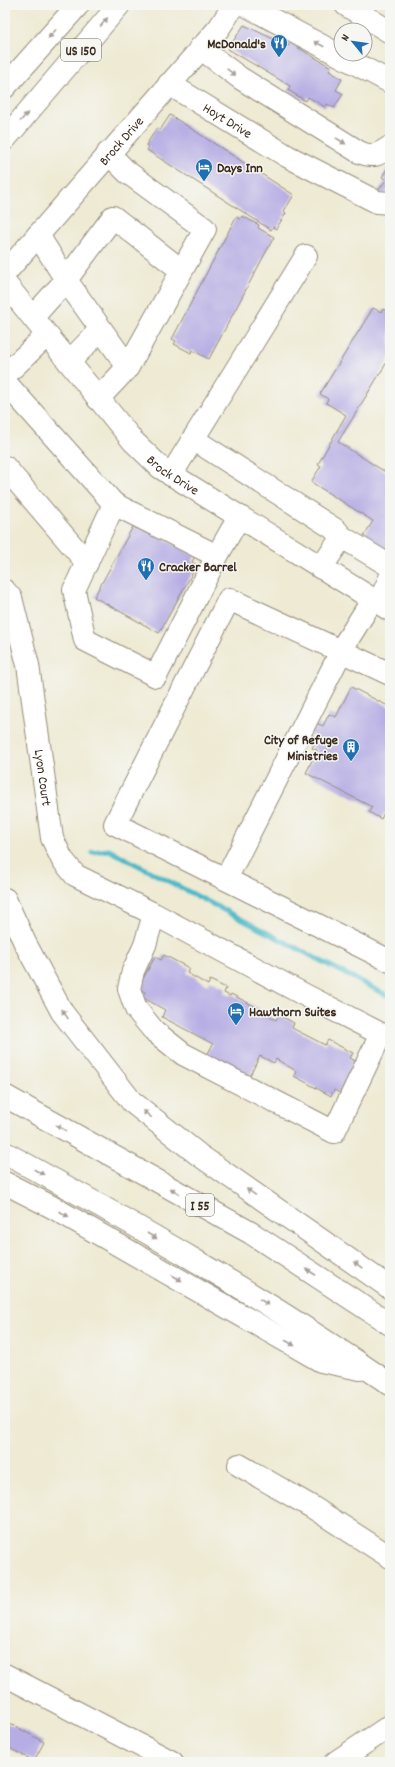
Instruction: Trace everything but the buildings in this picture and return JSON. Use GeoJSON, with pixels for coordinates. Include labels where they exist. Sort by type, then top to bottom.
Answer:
{"type":"FeatureCollection","features":[{"type":"Feature","properties":{"kind":"main road","name":"US 150"},"geometry":{"type":"LineString","coordinates":[[5,87],[78,5]]}},
{"type":"Feature","properties":{"kind":"main road","name":"US 150"},"geometry":{"type":"LineString","coordinates":[[5,139],[119,5]]}},
{"type":"Feature","properties":{"kind":"main road","name":"Brock Drive"},"geometry":{"type":"LineString","coordinates":[[5,273],[218,28],[234,5]]}},
{"type":"Feature","properties":{"kind":"main road"},"geometry":{"type":"LineString","coordinates":[[245,5],[390,82]]}},
{"type":"Feature","properties":{"kind":"main road"},"geometry":{"type":"LineString","coordinates":[[346,5],[390,32]]}},
{"type":"Feature","properties":{"kind":"main road"},"geometry":{"type":"LineString","coordinates":[[200,48],[240,78],[359,152],[370,157],[378,156],[390,146]]}},
{"type":"Feature","properties":{"kind":"main road","name":"Hoyt Drive"},"geometry":{"type":"LineString","coordinates":[[169,84],[287,156],[377,202],[390,203]]}},
{"type":"Feature","properties":{"kind":"main road"},"geometry":{"type":"LineString","coordinates":[[98,398],[128,367],[205,229],[127,172],[108,153]]}},
{"type":"Feature","properties":{"kind":"main road"},"geometry":{"type":"LineString","coordinates":[[33,317],[66,280],[113,217],[181,270]]}},
{"type":"Feature","properties":{"kind":"main road"},"geometry":{"type":"LineString","coordinates":[[38,235],[100,330],[128,367]]}},
{"type":"Feature","properties":{"kind":"main road"},"geometry":{"type":"LineString","coordinates":[[171,474],[306,256]]}},
{"type":"Feature","properties":{"kind":"main road","name":"Brock Drive"},"geometry":{"type":"LineString","coordinates":[[5,283],[133,441],[161,468],[381,604]]}},
{"type":"Feature","properties":{"kind":"main road"},"geometry":{"type":"LineString","coordinates":[[69,362],[100,330]]}},
{"type":"Feature","properties":{"kind":"main road"},"geometry":{"type":"LineString","coordinates":[[5,375],[47,335]]}},
{"type":"Feature","properties":{"kind":"main road"},"geometry":{"type":"LineString","coordinates":[[5,382],[114,504],[217,556]]}},
{"type":"Feature","properties":{"kind":"main road"},"geometry":{"type":"LineString","coordinates":[[193,439],[336,530],[342,537],[390,566]]}},
{"type":"Feature","properties":{"kind":"main road"},"geometry":{"type":"LineString","coordinates":[[5,467],[87,563]]}},
{"type":"Feature","properties":{"kind":"main road"},"geometry":{"type":"LineString","coordinates":[[114,504],[74,590],[85,640],[156,676],[217,556],[239,517]]}},
{"type":"Feature","properties":{"kind":"main road"},"geometry":{"type":"LineString","coordinates":[[321,568],[342,537]]}},
{"type":"Feature","properties":{"kind":"main road"},"geometry":{"type":"LineString","coordinates":[[226,879],[341,652],[381,604],[390,578]]}},
{"type":"Feature","properties":{"kind":"main road","name":"Lyon Court"},"geometry":{"type":"LineString","coordinates":[[5,591],[11,598],[28,665],[52,838],[62,859],[76,875],[154,914],[381,1034],[334,1132],[183,1054],[154,1031],[136,1009],[128,989],[133,971],[145,945],[154,914]]}},
{"type":"Feature","properties":{"kind":"main road"},"geometry":{"type":"LineString","coordinates":[[390,674],[229,599],[115,824],[390,961]]}},
{"type":"Feature","properties":{"kind":"main road"},"geometry":{"type":"LineString","coordinates":[[5,899],[25,943],[62,1012],[132,1102],[199,1155],[390,1288]]}},
{"type":"Feature","properties":{"kind":"main road","name":"I 55"},"geometry":{"type":"LineString","coordinates":[[5,1096],[251,1233],[390,1324]]}},
{"type":"Feature","properties":{"kind":"main road"},"geometry":{"type":"LineString","coordinates":[[5,1153],[75,1191],[227,1279],[390,1384]]}},
{"type":"Feature","properties":{"kind":"main road"},"geometry":{"type":"LineString","coordinates":[[5,1183],[52,1206],[321,1361],[371,1371]]}},
{"type":"Feature","properties":{"kind":"main road"},"geometry":{"type":"LineString","coordinates":[[239,1465],[312,1507],[390,1557]]}},
{"type":"Feature","properties":{"kind":"main road"},"geometry":{"type":"LineString","coordinates":[[5,1675],[172,1762]]}},
{"type":"Feature","properties":{"kind":"main road"},"geometry":{"type":"LineString","coordinates":[[336,1762],[390,1726]]}},
{"type":"Feature","properties":{"kind":"waterway"},"geometry":{"type":"LineString","coordinates":[[92,852],[109,850],[390,997]]}},
{"type":"Feature","properties":{"kind":"place","name":"McDonald's"},"geometry":{"type":"Point","coordinates":[279,58]}},
{"type":"Feature","properties":{"kind":"place","name":"Days Inn"},"geometry":{"type":"Point","coordinates":[204,182]}},
{"type":"Feature","properties":{"kind":"place","name":"Cracker Barrel"},"geometry":{"type":"Point","coordinates":[146,581]}},
{"type":"Feature","properties":{"kind":"place","name":"City of Refuge Ministries"},"geometry":{"type":"Point","coordinates":[351,762]}},
{"type":"Feature","properties":{"kind":"place","name":"Hawthorn Suites"},"geometry":{"type":"Point","coordinates":[236,1026]}}]}
